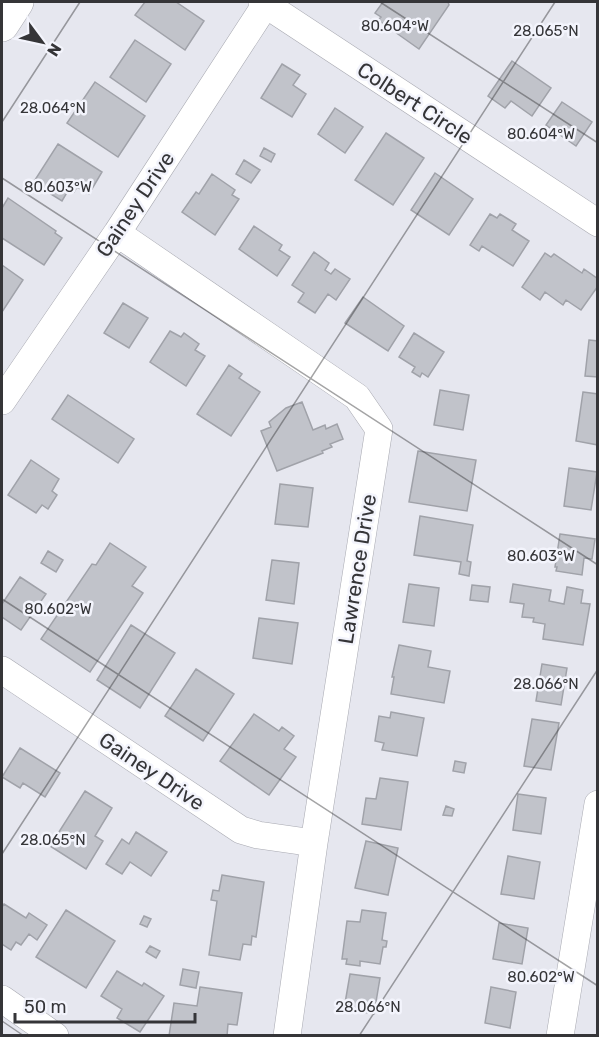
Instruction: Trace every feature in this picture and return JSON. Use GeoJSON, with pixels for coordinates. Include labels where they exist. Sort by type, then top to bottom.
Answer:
{"type":"FeatureCollection","features":[{"type":"Feature","properties":{"kind":"street"},"geometry":{"type":"LineString","coordinates":[[2,25],[17,2]]}},
{"type":"Feature","properties":{"kind":"street","name":"Colbert Circle"},"geometry":{"type":"LineString","coordinates":[[264,3],[597,224]]}},
{"type":"Feature","properties":{"kind":"street","name":"Gainey Drive"},"geometry":{"type":"LineString","coordinates":[[2,401],[117,233],[264,3]]}},
{"type":"Feature","properties":{"kind":"street","name":"Lawrence Drive"},"geometry":{"type":"LineString","coordinates":[[117,233],[357,397],[379,429],[314,843],[287,1035]]}},
{"type":"Feature","properties":{"kind":"street","name":"Gainey Drive"},"geometry":{"type":"LineString","coordinates":[[2,670],[241,830],[258,835],[314,843]]}},
{"type":"Feature","properties":{"kind":"street"},"geometry":{"type":"LineString","coordinates":[[560,1035],[597,804]]}},
{"type":"Feature","properties":{"kind":"street"},"geometry":{"type":"LineString","coordinates":[[2,999],[56,1035]]}},
{"type":"Feature","properties":{"kind":"building"},"geometry":{"type":"Polygon","coordinates":[[[145,2],[176,2],[204,21],[185,50],[135,15],[145,2]]]}},
{"type":"Feature","properties":{"kind":"building"},"geometry":{"type":"Polygon","coordinates":[[[383,2],[448,2],[449,5],[419,49],[378,20],[381,17],[375,13],[383,2]]]}},
{"type":"Feature","properties":{"kind":"building"},"geometry":{"type":"Polygon","coordinates":[[[135,40],[171,64],[146,102],[110,77],[135,40]]]}},
{"type":"Feature","properties":{"kind":"building"},"geometry":{"type":"Polygon","coordinates":[[[512,61],[551,88],[532,116],[511,101],[505,108],[488,96],[512,61]]]}},
{"type":"Feature","properties":{"kind":"building"},"geometry":{"type":"Polygon","coordinates":[[[282,64],[300,75],[293,85],[306,94],[292,117],[261,98],[282,64]]]}},
{"type":"Feature","properties":{"kind":"building"},"geometry":{"type":"Polygon","coordinates":[[[95,82],[145,116],[118,157],[67,123],[95,82]]]}},
{"type":"Feature","properties":{"kind":"building"},"geometry":{"type":"Polygon","coordinates":[[[562,102],[592,122],[576,146],[546,125],[562,102]]]}},
{"type":"Feature","properties":{"kind":"building"},"geometry":{"type":"Polygon","coordinates":[[[335,108],[363,127],[345,153],[318,134],[335,108]]]}},
{"type":"Feature","properties":{"kind":"building"},"geometry":{"type":"Polygon","coordinates":[[[386,133],[424,158],[393,205],[355,180],[386,133]]]}},
{"type":"Feature","properties":{"kind":"building"},"geometry":{"type":"Polygon","coordinates":[[[58,144],[102,172],[89,194],[77,187],[74,192],[69,189],[62,201],[33,183],[58,144]]]}},
{"type":"Feature","properties":{"kind":"building"},"geometry":{"type":"Polygon","coordinates":[[[264,148],[275,154],[271,162],[260,156],[264,148]]]}},
{"type":"Feature","properties":{"kind":"building"},"geometry":{"type":"Polygon","coordinates":[[[244,160],[260,170],[251,183],[236,174],[244,160]]]}},
{"type":"Feature","properties":{"kind":"building"},"geometry":{"type":"Polygon","coordinates":[[[435,173],[473,199],[449,235],[411,210],[435,173]]]}},
{"type":"Feature","properties":{"kind":"building"},"geometry":{"type":"Polygon","coordinates":[[[212,174],[235,190],[232,195],[239,199],[215,235],[182,212],[196,192],[199,194],[212,174]]]}},
{"type":"Feature","properties":{"kind":"building"},"geometry":{"type":"Polygon","coordinates":[[[8,198],[56,231],[55,233],[62,238],[44,265],[2,238],[2,208],[8,198]]]}},
{"type":"Feature","properties":{"kind":"building"},"geometry":{"type":"Polygon","coordinates":[[[490,214],[497,218],[500,214],[516,224],[512,230],[529,241],[513,266],[482,246],[479,251],[470,245],[490,214]]]}},
{"type":"Feature","properties":{"kind":"building"},"geometry":{"type":"Polygon","coordinates":[[[254,226],[282,245],[279,250],[290,257],[277,276],[239,249],[254,226]]]}},
{"type":"Feature","properties":{"kind":"building"},"geometry":{"type":"Polygon","coordinates":[[[314,252],[329,263],[325,270],[331,274],[335,269],[350,279],[336,300],[328,294],[315,313],[298,302],[304,293],[292,285],[314,252]]]}},
{"type":"Feature","properties":{"kind":"building"},"geometry":{"type":"Polygon","coordinates":[[[545,253],[551,257],[554,254],[582,273],[584,269],[598,279],[598,286],[581,310],[566,300],[563,305],[545,292],[540,300],[522,287],[545,253]]]}},
{"type":"Feature","properties":{"kind":"building"},"geometry":{"type":"Polygon","coordinates":[[[2,265],[23,280],[2,312],[2,265]]]}},
{"type":"Feature","properties":{"kind":"building"},"geometry":{"type":"Polygon","coordinates":[[[363,297],[404,326],[388,351],[345,323],[363,297]]]}},
{"type":"Feature","properties":{"kind":"building"},"geometry":{"type":"Polygon","coordinates":[[[123,303],[148,318],[129,348],[104,333],[123,303]]]}},
{"type":"Feature","properties":{"kind":"building"},"geometry":{"type":"Polygon","coordinates":[[[170,331],[181,337],[184,333],[199,344],[195,350],[205,356],[186,386],[150,362],[170,331]]]}},
{"type":"Feature","properties":{"kind":"building"},"geometry":{"type":"Polygon","coordinates":[[[414,333],[444,352],[428,377],[422,373],[420,377],[412,372],[415,367],[399,357],[414,333]]]}},
{"type":"Feature","properties":{"kind":"building"},"geometry":{"type":"Polygon","coordinates":[[[589,340],[598,341],[598,377],[585,376],[589,340]]]}},
{"type":"Feature","properties":{"kind":"building"},"geometry":{"type":"Polygon","coordinates":[[[229,365],[242,374],[239,378],[260,392],[231,436],[197,414],[229,365]]]}},
{"type":"Feature","properties":{"kind":"building"},"geometry":{"type":"Polygon","coordinates":[[[440,390],[469,395],[463,430],[434,425],[440,390]]]}},
{"type":"Feature","properties":{"kind":"building"},"geometry":{"type":"Polygon","coordinates":[[[583,392],[598,394],[598,445],[576,441],[583,392]]]}},
{"type":"Feature","properties":{"kind":"building"},"geometry":{"type":"Polygon","coordinates":[[[68,395],[134,439],[118,463],[52,419],[68,395]]]}},
{"type":"Feature","properties":{"kind":"building"},"geometry":{"type":"Polygon","coordinates":[[[302,402],[313,430],[325,425],[326,429],[337,424],[343,439],[330,444],[332,447],[322,451],[323,453],[277,471],[261,431],[271,427],[269,422],[286,408],[302,402]]]}},
{"type":"Feature","properties":{"kind":"building"},"geometry":{"type":"Polygon","coordinates":[[[418,451],[476,460],[467,511],[409,502],[418,451]]]}},
{"type":"Feature","properties":{"kind":"building"},"geometry":{"type":"Polygon","coordinates":[[[31,460],[59,479],[52,491],[57,495],[48,509],[42,505],[36,513],[8,495],[31,460]]]}},
{"type":"Feature","properties":{"kind":"building"},"geometry":{"type":"Polygon","coordinates":[[[569,468],[597,472],[591,510],[564,506],[569,468]]]}},
{"type":"Feature","properties":{"kind":"building"},"geometry":{"type":"Polygon","coordinates":[[[280,484],[313,488],[308,527],[275,524],[280,484]]]}},
{"type":"Feature","properties":{"kind":"building"},"geometry":{"type":"Polygon","coordinates":[[[420,516],[473,525],[467,561],[471,562],[469,576],[459,574],[461,562],[414,555],[420,516]]]}},
{"type":"Feature","properties":{"kind":"building"},"geometry":{"type":"Polygon","coordinates":[[[560,534],[595,539],[592,559],[584,558],[582,575],[556,571],[560,534]]]}},
{"type":"Feature","properties":{"kind":"building"},"geometry":{"type":"Polygon","coordinates":[[[110,543],[146,567],[132,586],[143,593],[90,672],[41,639],[92,564],[96,565],[110,543]]]}},
{"type":"Feature","properties":{"kind":"building"},"geometry":{"type":"Polygon","coordinates":[[[48,551],[63,560],[56,572],[41,563],[48,551]]]}},
{"type":"Feature","properties":{"kind":"building"},"geometry":{"type":"Polygon","coordinates":[[[272,560],[299,563],[294,604],[266,600],[272,560]]]}},
{"type":"Feature","properties":{"kind":"building"},"geometry":{"type":"Polygon","coordinates":[[[20,577],[46,594],[21,630],[2,617],[2,604],[20,577]]]}},
{"type":"Feature","properties":{"kind":"building"},"geometry":{"type":"Polygon","coordinates":[[[409,584],[439,588],[434,626],[403,622],[409,584]]]}},
{"type":"Feature","properties":{"kind":"building"},"geometry":{"type":"Polygon","coordinates":[[[513,584],[551,590],[549,601],[564,604],[567,587],[583,590],[581,603],[590,604],[583,645],[543,639],[545,624],[533,622],[534,618],[522,617],[524,604],[510,602],[513,584]]]}},
{"type":"Feature","properties":{"kind":"building"},"geometry":{"type":"Polygon","coordinates":[[[472,585],[490,587],[488,602],[470,600],[472,585]]]}},
{"type":"Feature","properties":{"kind":"building"},"geometry":{"type":"Polygon","coordinates":[[[259,618],[298,623],[292,664],[253,658],[259,618]]]}},
{"type":"Feature","properties":{"kind":"building"},"geometry":{"type":"Polygon","coordinates":[[[131,625],[175,653],[140,708],[97,680],[131,625]]]}},
{"type":"Feature","properties":{"kind":"building"},"geometry":{"type":"Polygon","coordinates":[[[399,645],[431,651],[428,667],[450,671],[444,703],[391,694],[399,645]]]}},
{"type":"Feature","properties":{"kind":"building"},"geometry":{"type":"Polygon","coordinates":[[[542,664],[567,668],[561,705],[536,701],[542,664]]]}},
{"type":"Feature","properties":{"kind":"building"},"geometry":{"type":"Polygon","coordinates":[[[196,669],[234,694],[203,741],[165,716],[196,669]]]}},
{"type":"Feature","properties":{"kind":"building"},"geometry":{"type":"Polygon","coordinates":[[[391,712],[424,718],[417,756],[382,750],[384,743],[375,741],[379,716],[390,718],[391,712]]]}},
{"type":"Feature","properties":{"kind":"building"},"geometry":{"type":"Polygon","coordinates":[[[254,714],[279,731],[282,727],[294,736],[284,749],[296,757],[269,795],[220,761],[254,714]]]}},
{"type":"Feature","properties":{"kind":"building"},"geometry":{"type":"Polygon","coordinates":[[[532,719],[559,723],[551,770],[524,766],[532,719]]]}},
{"type":"Feature","properties":{"kind":"building"},"geometry":{"type":"Polygon","coordinates":[[[20,748],[60,773],[45,797],[23,783],[20,788],[2,777],[20,748]]]}},
{"type":"Feature","properties":{"kind":"building"},"geometry":{"type":"Polygon","coordinates":[[[455,761],[466,763],[464,773],[453,771],[455,761]]]}},
{"type":"Feature","properties":{"kind":"building"},"geometry":{"type":"Polygon","coordinates":[[[380,778],[408,782],[401,830],[362,824],[366,798],[376,799],[380,778]]]}},
{"type":"Feature","properties":{"kind":"building"},"geometry":{"type":"Polygon","coordinates":[[[85,791],[112,808],[95,836],[103,841],[86,869],[50,846],[85,791]]]}},
{"type":"Feature","properties":{"kind":"building"},"geometry":{"type":"Polygon","coordinates":[[[518,794],[546,798],[541,834],[513,830],[518,794]]]}},
{"type":"Feature","properties":{"kind":"building"},"geometry":{"type":"Polygon","coordinates":[[[446,806],[454,809],[452,816],[443,815],[446,806]]]}},
{"type":"Feature","properties":{"kind":"building"},"geometry":{"type":"Polygon","coordinates":[[[136,832],[167,852],[151,876],[130,862],[122,874],[106,864],[122,839],[129,844],[136,832]]]}},
{"type":"Feature","properties":{"kind":"building"},"geometry":{"type":"Polygon","coordinates":[[[366,841],[398,848],[388,895],[355,888],[366,841]]]}},
{"type":"Feature","properties":{"kind":"building"},"geometry":{"type":"Polygon","coordinates":[[[508,856],[540,862],[534,899],[501,894],[508,856]]]}},
{"type":"Feature","properties":{"kind":"building"},"geometry":{"type":"Polygon","coordinates":[[[222,875],[264,882],[256,937],[252,936],[251,945],[243,944],[240,960],[209,955],[217,901],[211,900],[213,890],[219,891],[222,875]]]}},
{"type":"Feature","properties":{"kind":"building"},"geometry":{"type":"Polygon","coordinates":[[[4,904],[26,918],[29,913],[47,925],[37,940],[29,934],[21,945],[16,942],[11,950],[2,944],[2,907],[4,904]]]}},
{"type":"Feature","properties":{"kind":"building"},"geometry":{"type":"Polygon","coordinates":[[[66,910],[115,941],[86,988],[36,957],[66,910]]]}},
{"type":"Feature","properties":{"kind":"building"},"geometry":{"type":"Polygon","coordinates":[[[362,910],[386,913],[382,940],[387,941],[386,947],[383,947],[380,964],[360,961],[360,966],[346,964],[347,959],[342,959],[347,921],[360,922],[362,910]]]}},
{"type":"Feature","properties":{"kind":"building"},"geometry":{"type":"Polygon","coordinates":[[[144,916],[151,919],[147,927],[140,924],[144,916]]]}},
{"type":"Feature","properties":{"kind":"building"},"geometry":{"type":"Polygon","coordinates":[[[499,923],[528,928],[522,964],[493,959],[499,923]]]}},
{"type":"Feature","properties":{"kind":"building"},"geometry":{"type":"Polygon","coordinates":[[[150,946],[160,951],[156,958],[146,952],[150,946]]]}},
{"type":"Feature","properties":{"kind":"building"},"geometry":{"type":"Polygon","coordinates":[[[183,969],[199,972],[196,988],[180,985],[183,969]]]}},
{"type":"Feature","properties":{"kind":"building"},"geometry":{"type":"Polygon","coordinates":[[[117,971],[142,986],[144,983],[164,996],[140,1032],[117,1018],[122,1009],[101,996],[117,971]]]}},
{"type":"Feature","properties":{"kind":"building"},"geometry":{"type":"Polygon","coordinates":[[[350,974],[380,978],[374,1014],[344,1009],[350,974]]]}},
{"type":"Feature","properties":{"kind":"building"},"geometry":{"type":"Polygon","coordinates":[[[200,987],[242,993],[237,1025],[228,1024],[227,1036],[169,1036],[174,1003],[197,1006],[200,987]]]}},
{"type":"Feature","properties":{"kind":"building"},"geometry":{"type":"Polygon","coordinates":[[[491,987],[516,992],[510,1028],[485,1023],[491,987]]]}}]}
